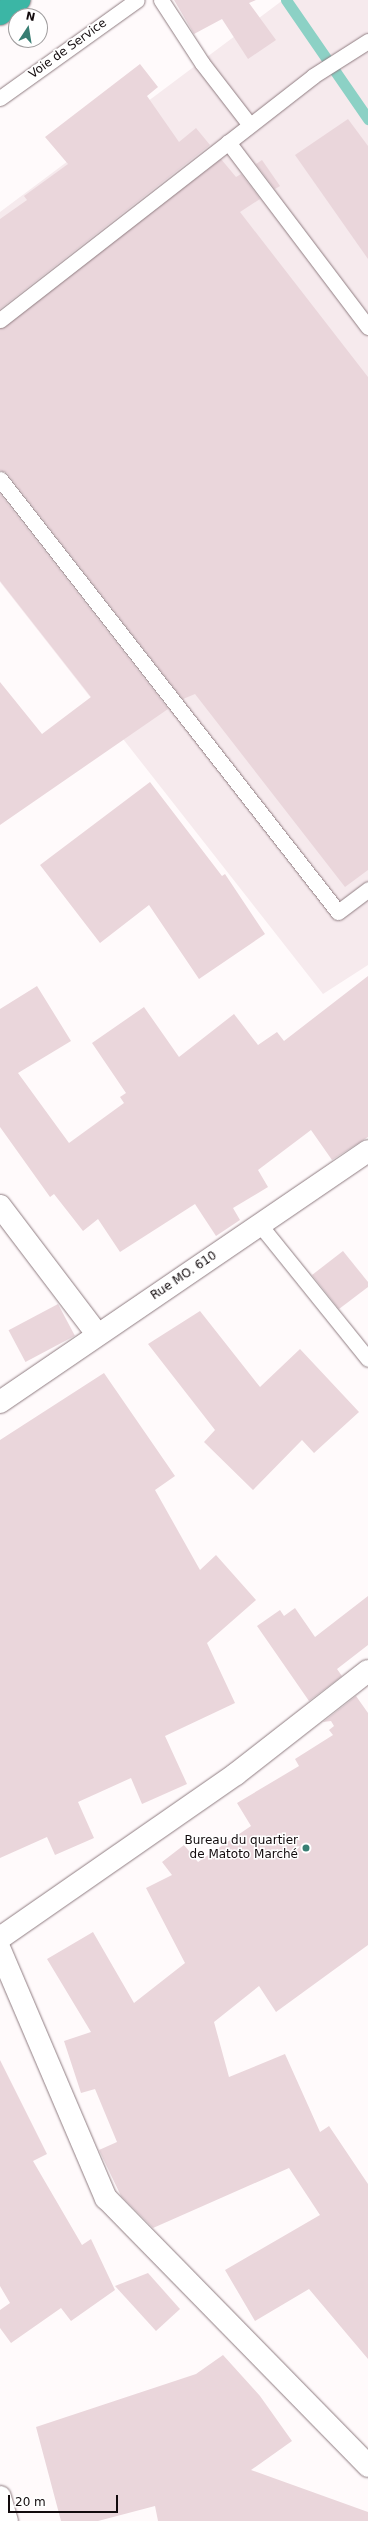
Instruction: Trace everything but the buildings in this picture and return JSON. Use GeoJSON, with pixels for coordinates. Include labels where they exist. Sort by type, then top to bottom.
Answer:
{"type":"FeatureCollection","features":[{"type":"Feature","properties":{"kind":"highway"},"geometry":{"type":"LineString","coordinates":[[0,14],[19,0]]}},
{"type":"Feature","properties":{"kind":"street","name":"Rue MO. 610"},"geometry":{"type":"LineString","coordinates":[[0,1402],[97,1334],[368,1151]]}},
{"type":"Feature","properties":{"kind":"street"},"geometry":{"type":"LineString","coordinates":[[0,1206],[97,1334]]}},
{"type":"Feature","properties":{"kind":"street"},"geometry":{"type":"LineString","coordinates":[[0,1938],[236,1774],[366,1677]]}},
{"type":"Feature","properties":{"kind":"street"},"geometry":{"type":"LineString","coordinates":[[0,1950],[106,2198],[368,2466]]}},
{"type":"Feature","properties":{"kind":"street"},"geometry":{"type":"LineString","coordinates":[[0,2498],[6,2521]]}},
{"type":"Feature","properties":{"kind":"lane","name":"Voie de Service"},"geometry":{"type":"LineString","coordinates":[[0,98],[137,0]]}},
{"type":"Feature","properties":{"kind":"lane"},"geometry":{"type":"LineString","coordinates":[[160,0],[202,63],[250,125]]}},
{"type":"Feature","properties":{"kind":"lane"},"geometry":{"type":"LineString","coordinates":[[0,320],[313,76],[346,52],[368,41]]}},
{"type":"Feature","properties":{"kind":"lane"},"geometry":{"type":"LineString","coordinates":[[228,142],[368,327]]}},
{"type":"Feature","properties":{"kind":"lane"},"geometry":{"type":"LineString","coordinates":[[0,479],[338,912],[368,889]]}},
{"type":"Feature","properties":{"kind":"lane"},"geometry":{"type":"LineString","coordinates":[[260,1225],[368,1359]]}},
{"type":"Feature","properties":{"kind":"shaded area"},"geometry":{"type":"Polygon","coordinates":[[[283,0],[368,0],[368,965],[323,994],[0,582],[0,212],[283,0]]]}},
{"type":"Feature","properties":{"kind":"waterway"},"geometry":{"type":"LineString","coordinates":[[286,0],[368,119]]}},
{"type":"Feature","properties":{"kind":"place","name":"Bureau du quartier de Matoto Marché"},"geometry":{"type":"Point","coordinates":[306,1848]}}]}
